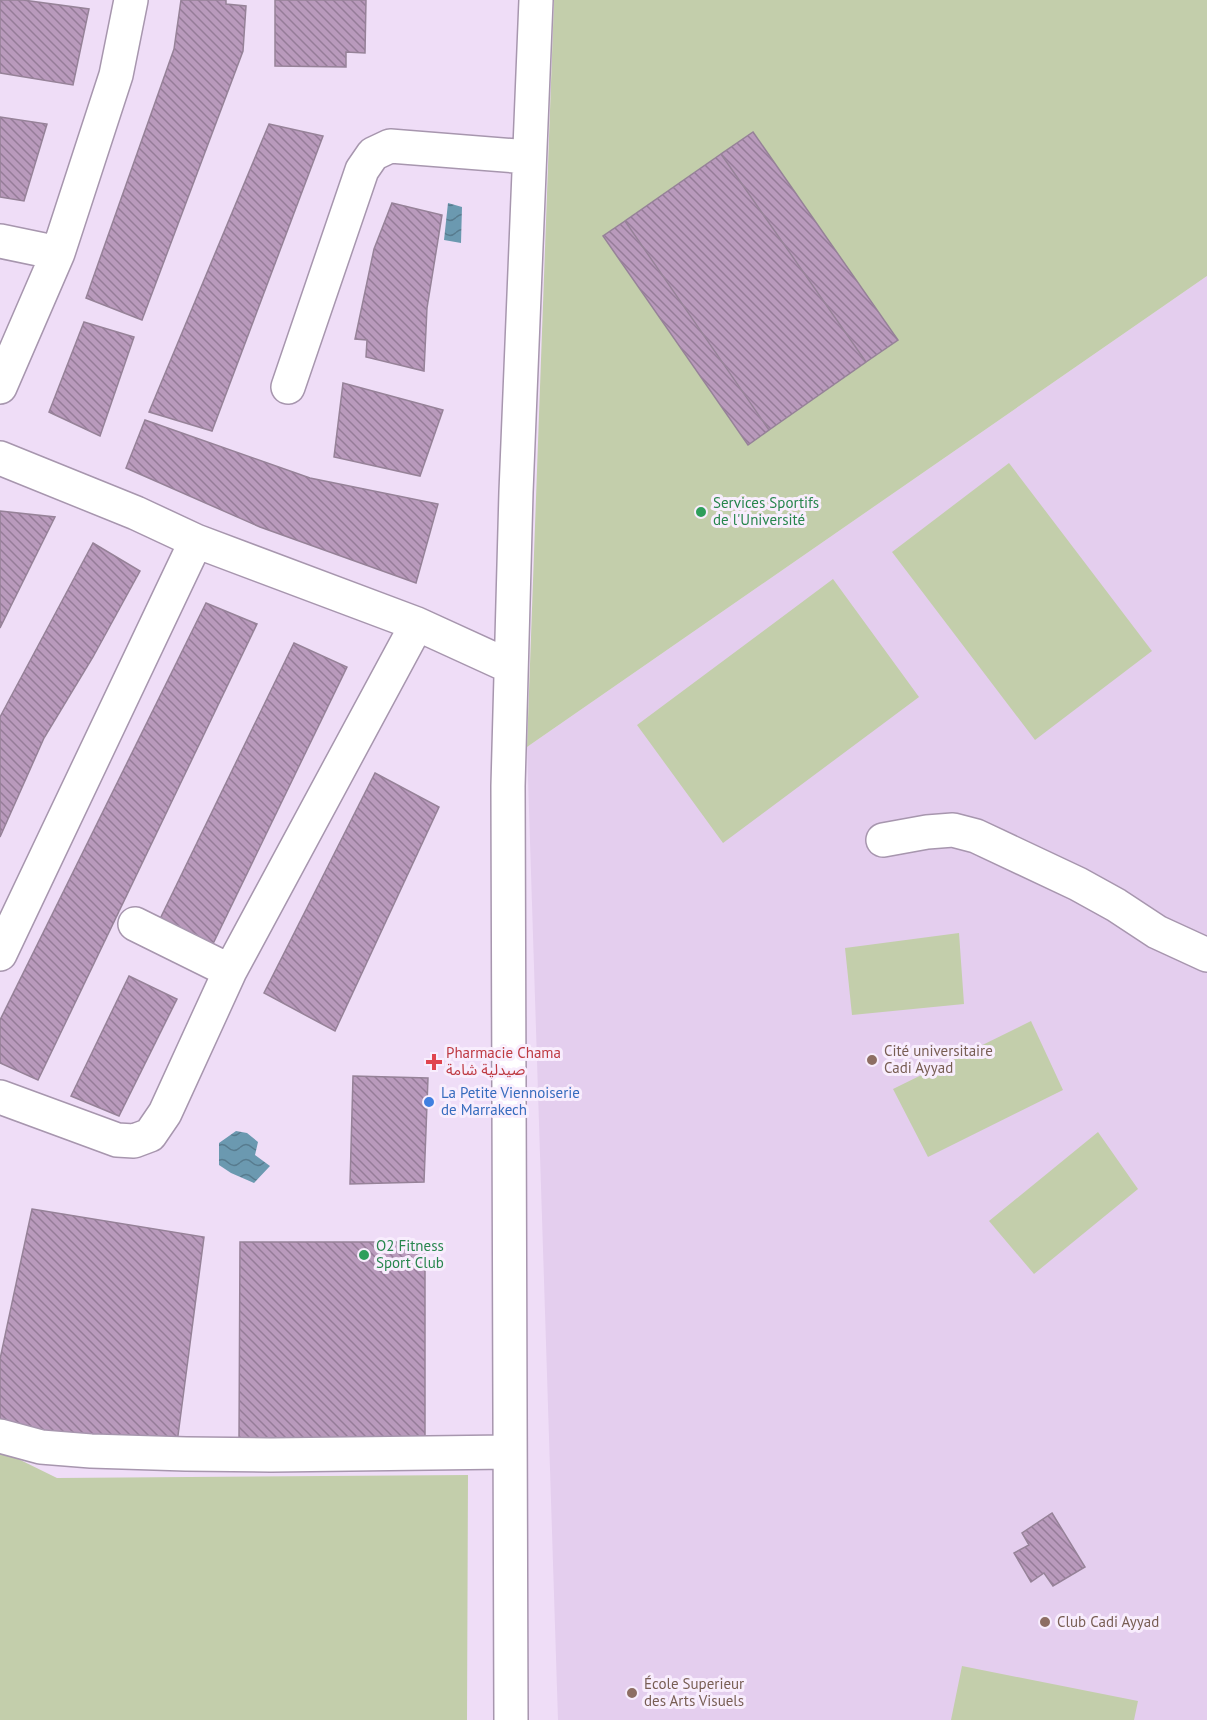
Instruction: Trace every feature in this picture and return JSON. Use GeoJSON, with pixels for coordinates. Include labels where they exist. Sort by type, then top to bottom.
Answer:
{"type":"FeatureCollection","features":[{"type":"Feature","properties":{"kind":"street"},"geometry":{"type":"LineString","coordinates":[[0,387],[58,253],[116,75],[131,0]]}},
{"type":"Feature","properties":{"kind":"street"},"geometry":{"type":"LineString","coordinates":[[511,1720],[508,1452],[510,916],[508,786],[516,492],[536,0]]}},
{"type":"Feature","properties":{"kind":"street"},"geometry":{"type":"LineString","coordinates":[[288,387],[362,170],[373,154],[390,146],[529,157]]}},
{"type":"Feature","properties":{"kind":"street"},"geometry":{"type":"LineString","coordinates":[[0,241],[58,253]]}},
{"type":"Feature","properties":{"kind":"street"},"geometry":{"type":"LineString","coordinates":[[0,458],[136,513],[196,541],[417,624],[512,667]]}},
{"type":"Feature","properties":{"kind":"street"},"geometry":{"type":"LineString","coordinates":[[0,954],[196,541]]}},
{"type":"Feature","properties":{"kind":"street"},"geometry":{"type":"LineString","coordinates":[[0,1096],[117,1140],[134,1141],[150,1135],[165,1113],[230,971],[417,624]]}},
{"type":"Feature","properties":{"kind":"street"},"geometry":{"type":"LineString","coordinates":[[883,840],[953,830],[976,836],[1078,884],[1157,932],[1207,955]]}},
{"type":"Feature","properties":{"kind":"street"},"geometry":{"type":"LineString","coordinates":[[135,924],[230,971]]}},
{"type":"Feature","properties":{"kind":"street"},"geometry":{"type":"LineString","coordinates":[[0,1436],[51,1448],[186,1454],[508,1452]]}},
{"type":"Feature","properties":{"kind":"shaded area","name":"Cité universitaire Cadi Ayyad"},"geometry":{"type":"Polygon","coordinates":[[[1207,276],[1207,1720],[558,1720],[527,747],[1207,276]]]}},
{"type":"Feature","properties":{"kind":"green space","name":"Services Sportifs de l'Université"},"geometry":{"type":"Polygon","coordinates":[[[554,0],[1207,0],[1207,276],[527,747],[554,0]]]}},
{"type":"Feature","properties":{"kind":"green space"},"geometry":{"type":"Polygon","coordinates":[[[1009,463],[1152,651],[1035,740],[892,552],[1009,463]]]}},
{"type":"Feature","properties":{"kind":"green space"},"geometry":{"type":"Polygon","coordinates":[[[833,579],[919,697],[723,843],[637,725],[833,579]]]}},
{"type":"Feature","properties":{"kind":"green space"},"geometry":{"type":"Polygon","coordinates":[[[959,933],[964,1004],[852,1015],[845,948],[959,933]]]}},
{"type":"Feature","properties":{"kind":"green space"},"geometry":{"type":"Polygon","coordinates":[[[1031,1021],[1063,1090],[928,1157],[893,1089],[1031,1021]]]}},
{"type":"Feature","properties":{"kind":"green space"},"geometry":{"type":"Polygon","coordinates":[[[1098,1132],[1138,1189],[1034,1274],[989,1221],[1098,1132]]]}},
{"type":"Feature","properties":{"kind":"green space"},"geometry":{"type":"Polygon","coordinates":[[[0,1450],[57,1478],[468,1475],[467,1720],[0,1720],[0,1450]]]}},
{"type":"Feature","properties":{"kind":"green space"},"geometry":{"type":"Polygon","coordinates":[[[962,1666],[1138,1701],[1134,1720],[951,1720],[962,1666]]]}},
{"type":"Feature","properties":{"kind":"water"},"geometry":{"type":"Polygon","coordinates":[[[448,203],[462,207],[461,243],[444,240],[448,203]]]}},
{"type":"Feature","properties":{"kind":"water"},"geometry":{"type":"Polygon","coordinates":[[[236,1131],[247,1133],[258,1142],[255,1155],[270,1166],[254,1183],[219,1165],[219,1143],[236,1131]]]}},
{"type":"Feature","properties":{"kind":"building"},"geometry":{"type":"Polygon","coordinates":[[[0,0],[23,0],[89,9],[73,85],[0,73],[0,0]]]}},
{"type":"Feature","properties":{"kind":"building"},"geometry":{"type":"Polygon","coordinates":[[[181,0],[226,0],[226,4],[246,6],[243,51],[142,320],[86,298],[174,49],[181,0]]]}},
{"type":"Feature","properties":{"kind":"building"},"geometry":{"type":"Polygon","coordinates":[[[275,0],[366,0],[365,53],[346,52],[346,67],[275,66],[275,0]]]}},
{"type":"Feature","properties":{"kind":"building"},"geometry":{"type":"Polygon","coordinates":[[[0,117],[47,124],[24,201],[0,197],[0,117]]]}},
{"type":"Feature","properties":{"kind":"building"},"geometry":{"type":"Polygon","coordinates":[[[269,124],[323,136],[212,431],[149,412],[269,124]]]}},
{"type":"Feature","properties":{"kind":"building"},"geometry":{"type":"Polygon","coordinates":[[[753,132],[898,340],[866,362],[721,154],[753,132]]]}},
{"type":"Feature","properties":{"kind":"building"},"geometry":{"type":"Polygon","coordinates":[[[721,154],[866,362],[769,430],[625,221],[721,154]]]}},
{"type":"Feature","properties":{"kind":"building"},"geometry":{"type":"Polygon","coordinates":[[[392,203],[442,215],[427,308],[424,371],[366,357],[367,340],[355,339],[374,249],[392,203]]]}},
{"type":"Feature","properties":{"kind":"building"},"geometry":{"type":"Polygon","coordinates":[[[625,221],[769,430],[748,445],[603,236],[625,221]]]}},
{"type":"Feature","properties":{"kind":"building"},"geometry":{"type":"Polygon","coordinates":[[[84,322],[134,337],[100,436],[49,412],[84,322]]]}},
{"type":"Feature","properties":{"kind":"building"},"geometry":{"type":"Polygon","coordinates":[[[343,383],[443,410],[420,476],[334,457],[343,383]]]}},
{"type":"Feature","properties":{"kind":"building"},"geometry":{"type":"Polygon","coordinates":[[[145,420],[310,478],[438,504],[416,583],[260,527],[126,468],[145,420]]]}},
{"type":"Feature","properties":{"kind":"building"},"geometry":{"type":"Polygon","coordinates":[[[0,511],[55,517],[0,628],[0,511]]]}},
{"type":"Feature","properties":{"kind":"building"},"geometry":{"type":"Polygon","coordinates":[[[93,543],[140,571],[93,657],[44,738],[0,837],[0,717],[93,543]]]}},
{"type":"Feature","properties":{"kind":"building"},"geometry":{"type":"Polygon","coordinates":[[[206,603],[257,624],[38,1080],[0,1063],[0,1020],[206,603]]]}},
{"type":"Feature","properties":{"kind":"building"},"geometry":{"type":"Polygon","coordinates":[[[294,643],[347,667],[210,950],[159,921],[294,643]]]}},
{"type":"Feature","properties":{"kind":"building"},"geometry":{"type":"Polygon","coordinates":[[[375,773],[439,807],[335,1031],[264,993],[375,773]]]}},
{"type":"Feature","properties":{"kind":"building"},"geometry":{"type":"Polygon","coordinates":[[[129,976],[177,999],[119,1116],[71,1096],[129,976]]]}},
{"type":"Feature","properties":{"kind":"building"},"geometry":{"type":"Polygon","coordinates":[[[353,1076],[428,1078],[424,1182],[350,1184],[353,1076]]]}},
{"type":"Feature","properties":{"kind":"building"},"geometry":{"type":"Polygon","coordinates":[[[32,1209],[204,1237],[177,1443],[0,1428],[0,1359],[32,1209]]]}},
{"type":"Feature","properties":{"kind":"building"},"geometry":{"type":"Polygon","coordinates":[[[240,1242],[425,1242],[425,1439],[239,1440],[240,1242]]]}},
{"type":"Feature","properties":{"kind":"building"},"geometry":{"type":"Polygon","coordinates":[[[1052,1513],[1085,1567],[1053,1586],[1044,1573],[1031,1582],[1014,1553],[1029,1545],[1022,1533],[1052,1513]]]}},
{"type":"Feature","properties":{"kind":"place","name":"Services Sportifs de l'Université"},"geometry":{"type":"Point","coordinates":[701,512]}},
{"type":"Feature","properties":{"kind":"place","name":"Cité universitaire Cadi Ayyad"},"geometry":{"type":"Point","coordinates":[872,1060]}},
{"type":"Feature","properties":{"kind":"place","name":"Pharmacie Chama صيدلية شامة"},"geometry":{"type":"Point","coordinates":[434,1062]}},
{"type":"Feature","properties":{"kind":"place","name":"La Petite Viennoiserie de Marrakech"},"geometry":{"type":"Point","coordinates":[429,1102]}},
{"type":"Feature","properties":{"kind":"place","name":"O2 Fitness Sport Club"},"geometry":{"type":"Point","coordinates":[364,1255]}},
{"type":"Feature","properties":{"kind":"place","name":"Club Cadi Ayyad"},"geometry":{"type":"Point","coordinates":[1045,1622]}},
{"type":"Feature","properties":{"kind":"place","name":"École Superieur des Arts Visuels"},"geometry":{"type":"Point","coordinates":[632,1693]}}]}
